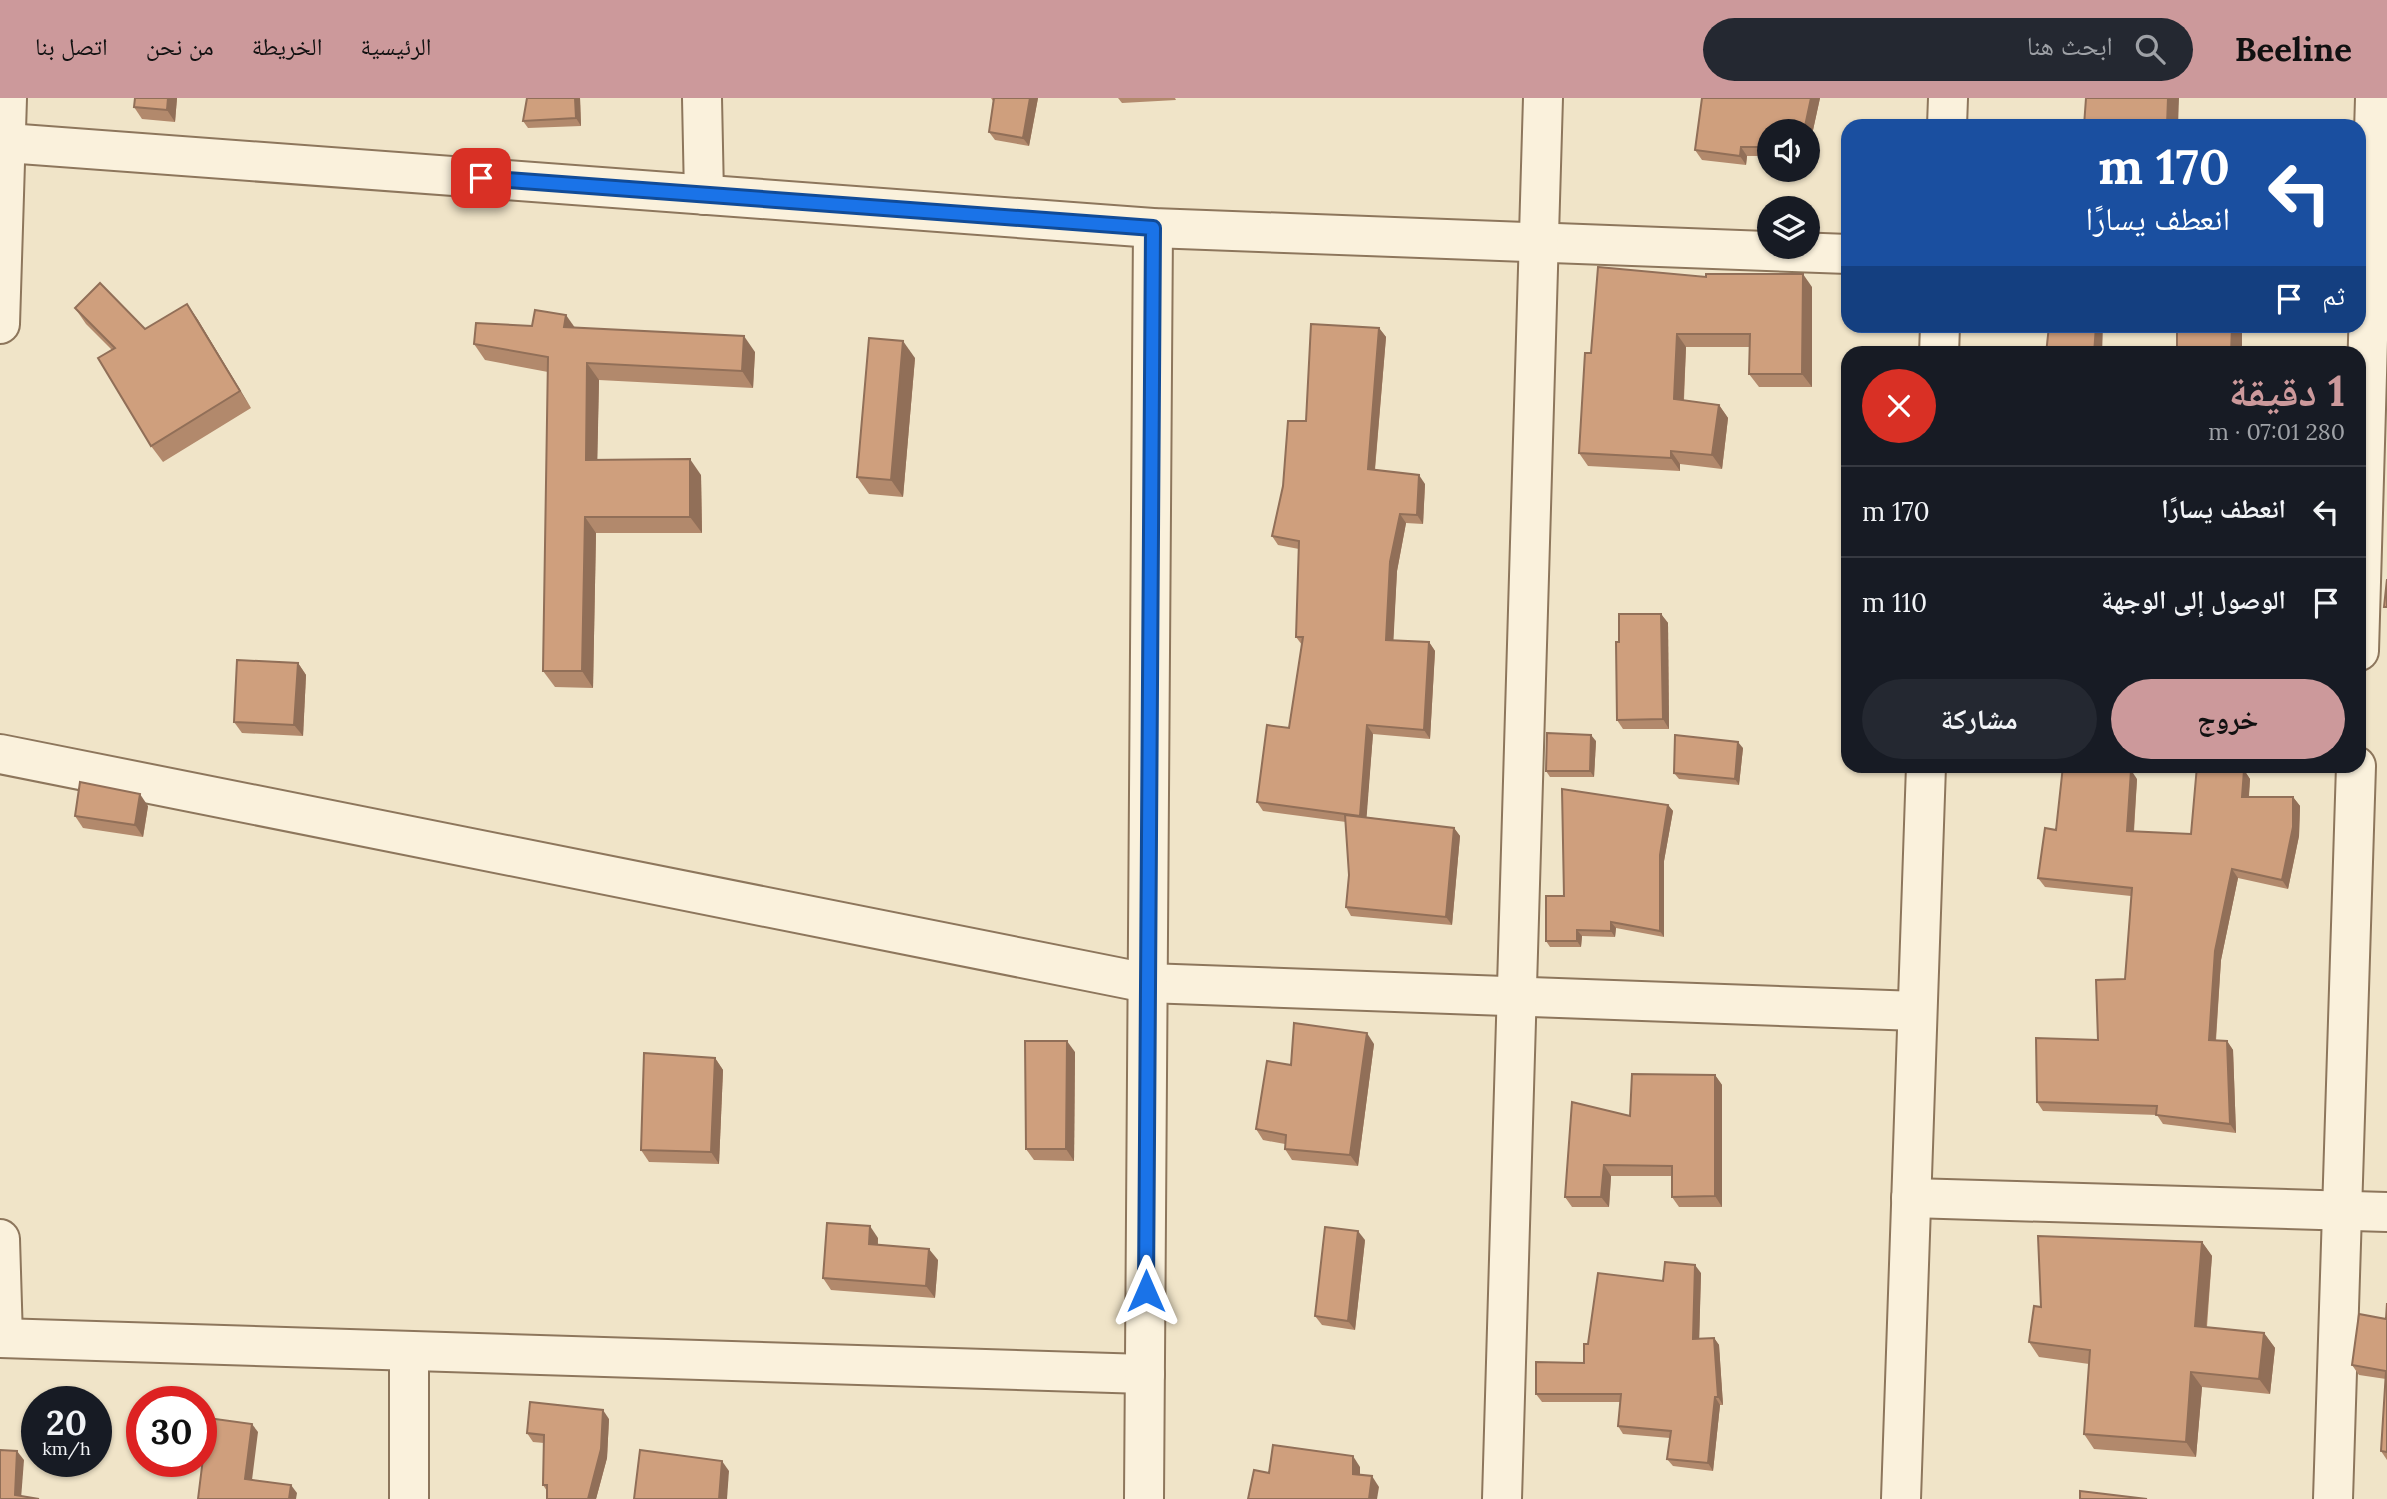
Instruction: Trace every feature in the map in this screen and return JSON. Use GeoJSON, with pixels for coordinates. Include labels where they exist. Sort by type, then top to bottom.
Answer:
{"type":"FeatureCollection","features":[{"type":"Feature","properties":{"kind":"street"},"geometry":{"type":"LineString","coordinates":[[0,324],[7,98]]}},
{"type":"Feature","properties":{"kind":"street"},"geometry":{"type":"LineString","coordinates":[[702,98],[704,195]]}},
{"type":"Feature","properties":{"kind":"street"},"geometry":{"type":"LineString","coordinates":[[1502,1499],[1543,98]]}},
{"type":"Feature","properties":{"kind":"street"},"geometry":{"type":"LineString","coordinates":[[1947,119],[1948,98]]}},
{"type":"Feature","properties":{"kind":"street"},"geometry":{"type":"LineString","coordinates":[[2366,531],[2370,463],[2375,98]]}},
{"type":"Feature","properties":{"kind":"street"},"geometry":{"type":"LineString","coordinates":[[7,143],[1153,228],[1841,254]]}},
{"type":"Feature","properties":{"kind":"street"},"geometry":{"type":"LineString","coordinates":[[1144,1499],[1153,228]]}},
{"type":"Feature","properties":{"kind":"street"},"geometry":{"type":"LineString","coordinates":[[0,754],[1147,983],[1917,1011]]}},
{"type":"Feature","properties":{"kind":"street"},"geometry":{"type":"LineString","coordinates":[[1901,1499],[1926,773]]}},
{"type":"Feature","properties":{"kind":"street"},"geometry":{"type":"LineString","coordinates":[[2333,1499],[2356,773]]}},
{"type":"Feature","properties":{"kind":"street"},"geometry":{"type":"LineString","coordinates":[[1911,1198],[2387,1212]]}},
{"type":"Feature","properties":{"kind":"street"},"geometry":{"type":"LineString","coordinates":[[0,1239],[2,1338],[1145,1374]]}},
{"type":"Feature","properties":{"kind":"street"},"geometry":{"type":"LineString","coordinates":[[409,1351],[409,1499]]}},
{"type":"Feature","properties":{"kind":"building"},"geometry":{"type":"Polygon","coordinates":[[[135,98],[168,98],[167,110],[134,107],[135,98]]]}},
{"type":"Feature","properties":{"kind":"building"},"geometry":{"type":"Polygon","coordinates":[[[527,98],[575,98],[576,118],[523,121],[527,98]]]}},
{"type":"Feature","properties":{"kind":"building"},"geometry":{"type":"Polygon","coordinates":[[[994,98],[1030,98],[1023,138],[989,132],[994,98]]]}},
{"type":"Feature","properties":{"kind":"building"},"geometry":{"type":"Polygon","coordinates":[[[1702,98],[1811,98],[1807,119],[1757,119],[1757,147],[1741,147],[1740,156],[1695,150],[1702,98]]]}},
{"type":"Feature","properties":{"kind":"building"},"geometry":{"type":"Polygon","coordinates":[[[2086,98],[2168,98],[2167,119],[2084,119],[2086,98]]]}},
{"type":"Feature","properties":{"kind":"building"},"geometry":{"type":"Polygon","coordinates":[[[1598,267],[1706,277],[1706,274],[1803,274],[1802,374],[1749,374],[1750,334],[1677,334],[1674,399],[1719,405],[1712,455],[1671,451],[1671,458],[1579,453],[1585,353],[1591,353],[1598,267]]]}},
{"type":"Feature","properties":{"kind":"building"},"geometry":{"type":"Polygon","coordinates":[[[100,283],[145,329],[187,304],[240,391],[151,446],[98,358],[115,348],[75,308],[100,283]]]}},
{"type":"Feature","properties":{"kind":"building"},"geometry":{"type":"Polygon","coordinates":[[[535,310],[566,315],[564,327],[744,336],[742,371],[587,363],[586,460],[690,459],[690,517],[585,517],[582,671],[543,671],[548,357],[474,344],[476,323],[532,326],[535,310]]]}},
{"type":"Feature","properties":{"kind":"building"},"geometry":{"type":"Polygon","coordinates":[[[1311,324],[1379,328],[1368,469],[1419,475],[1417,515],[1400,514],[1390,562],[1386,640],[1429,642],[1424,730],[1367,725],[1360,816],[1257,802],[1267,725],[1289,728],[1303,637],[1296,637],[1299,541],[1272,536],[1283,486],[1288,421],[1306,421],[1311,324]]]}},
{"type":"Feature","properties":{"kind":"building"},"geometry":{"type":"Polygon","coordinates":[[[2048,333],[2096,333],[2095,346],[2047,346],[2048,333]]]}},
{"type":"Feature","properties":{"kind":"building"},"geometry":{"type":"Polygon","coordinates":[[[2177,333],[2232,333],[2231,346],[2177,346],[2177,333]]]}},
{"type":"Feature","properties":{"kind":"building"},"geometry":{"type":"Polygon","coordinates":[[[869,338],[903,341],[891,480],[857,477],[869,338]]]}},
{"type":"Feature","properties":{"kind":"building"},"geometry":{"type":"Polygon","coordinates":[[[2387,579],[2387,607],[2384,607],[2387,579]]]}},
{"type":"Feature","properties":{"kind":"building"},"geometry":{"type":"Polygon","coordinates":[[[1619,614],[1661,614],[1663,719],[1617,720],[1616,642],[1619,642],[1619,614]]]}},
{"type":"Feature","properties":{"kind":"building"},"geometry":{"type":"Polygon","coordinates":[[[237,660],[298,663],[294,725],[234,722],[237,660]]]}},
{"type":"Feature","properties":{"kind":"building"},"geometry":{"type":"Polygon","coordinates":[[[1547,733],[1591,735],[1590,771],[1546,771],[1547,733]]]}},
{"type":"Feature","properties":{"kind":"building"},"geometry":{"type":"Polygon","coordinates":[[[1675,735],[1738,742],[1735,779],[1674,773],[1675,735]]]}},
{"type":"Feature","properties":{"kind":"building"},"geometry":{"type":"Polygon","coordinates":[[[2062,773],[2131,773],[2127,831],[2191,834],[2196,773],[2244,773],[2242,797],[2293,797],[2293,827],[2282,880],[2232,869],[2215,951],[2209,1040],[2227,1041],[2230,1124],[2156,1115],[2157,1106],[2037,1102],[2036,1038],[2098,1040],[2096,980],[2125,979],[2132,888],[2038,878],[2045,828],[2056,830],[2062,773]]]}},
{"type":"Feature","properties":{"kind":"building"},"geometry":{"type":"Polygon","coordinates":[[[80,782],[140,794],[135,825],[75,816],[80,782]]]}},
{"type":"Feature","properties":{"kind":"building"},"geometry":{"type":"Polygon","coordinates":[[[1562,789],[1668,805],[1660,855],[1660,931],[1611,922],[1611,931],[1577,930],[1577,941],[1546,941],[1546,896],[1564,896],[1562,789]]]}},
{"type":"Feature","properties":{"kind":"building"},"geometry":{"type":"Polygon","coordinates":[[[1345,815],[1454,828],[1446,917],[1346,907],[1349,875],[1345,815]]]}},
{"type":"Feature","properties":{"kind":"building"},"geometry":{"type":"Polygon","coordinates":[[[1294,1023],[1367,1033],[1350,1155],[1285,1149],[1286,1135],[1256,1129],[1267,1061],[1291,1065],[1294,1023]]]}},
{"type":"Feature","properties":{"kind":"building"},"geometry":{"type":"Polygon","coordinates":[[[1025,1041],[1067,1041],[1066,1149],[1026,1149],[1025,1041]]]}},
{"type":"Feature","properties":{"kind":"building"},"geometry":{"type":"Polygon","coordinates":[[[644,1053],[715,1058],[711,1152],[641,1150],[644,1053]]]}},
{"type":"Feature","properties":{"kind":"building"},"geometry":{"type":"Polygon","coordinates":[[[1632,1074],[1715,1075],[1715,1196],[1672,1197],[1672,1166],[1604,1165],[1601,1197],[1565,1197],[1572,1102],[1630,1116],[1632,1074]]]}},
{"type":"Feature","properties":{"kind":"building"},"geometry":{"type":"Polygon","coordinates":[[[827,1223],[870,1226],[869,1244],[929,1249],[926,1286],[823,1278],[827,1223]]]}},
{"type":"Feature","properties":{"kind":"building"},"geometry":{"type":"Polygon","coordinates":[[[1325,1227],[1358,1231],[1348,1321],[1315,1316],[1325,1227]]]}},
{"type":"Feature","properties":{"kind":"building"},"geometry":{"type":"Polygon","coordinates":[[[2038,1236],[2202,1242],[2195,1326],[2264,1333],[2259,1379],[2191,1372],[2186,1442],[2084,1434],[2090,1350],[2029,1342],[2034,1306],[2041,1307],[2038,1236]]]}},
{"type":"Feature","properties":{"kind":"building"},"geometry":{"type":"Polygon","coordinates":[[[1665,1262],[1695,1265],[1693,1339],[1714,1338],[1718,1397],[1715,1397],[1708,1463],[1667,1459],[1671,1431],[1618,1426],[1621,1394],[1536,1394],[1536,1362],[1584,1363],[1584,1344],[1588,1344],[1598,1273],[1663,1281],[1665,1262]]]}},
{"type":"Feature","properties":{"kind":"building"},"geometry":{"type":"Polygon","coordinates":[[[2387,1303],[2387,1452],[2381,1451],[2386,1371],[2352,1365],[2359,1314],[2386,1319],[2387,1303]]]}},
{"type":"Feature","properties":{"kind":"building"},"geometry":{"type":"Polygon","coordinates":[[[530,1402],[603,1410],[601,1449],[588,1499],[547,1499],[547,1485],[543,1485],[544,1435],[527,1433],[530,1402]]]}},
{"type":"Feature","properties":{"kind":"building"},"geometry":{"type":"Polygon","coordinates":[[[217,1419],[252,1424],[245,1479],[291,1485],[289,1499],[198,1499],[201,1477],[217,1477],[217,1419]]]}},
{"type":"Feature","properties":{"kind":"building"},"geometry":{"type":"Polygon","coordinates":[[[1273,1445],[1353,1456],[1353,1474],[1372,1476],[1369,1499],[1248,1499],[1254,1470],[1269,1473],[1273,1445]]]}},
{"type":"Feature","properties":{"kind":"building"},"geometry":{"type":"Polygon","coordinates":[[[0,1450],[17,1451],[15,1495],[39,1499],[0,1499],[0,1450]]]}},
{"type":"Feature","properties":{"kind":"building"},"geometry":{"type":"Polygon","coordinates":[[[640,1450],[722,1461],[719,1499],[634,1499],[640,1450]]]}},
{"type":"Feature","properties":{"kind":"building"},"geometry":{"type":"Polygon","coordinates":[[[2080,1491],[2147,1499],[2080,1499],[2080,1491]]]}},
{"type":"Feature","properties":{"kind":"route"},"geometry":{"type":"LineString","coordinates":[[481,178],[1153,228],[1146,1291]]}}]}
